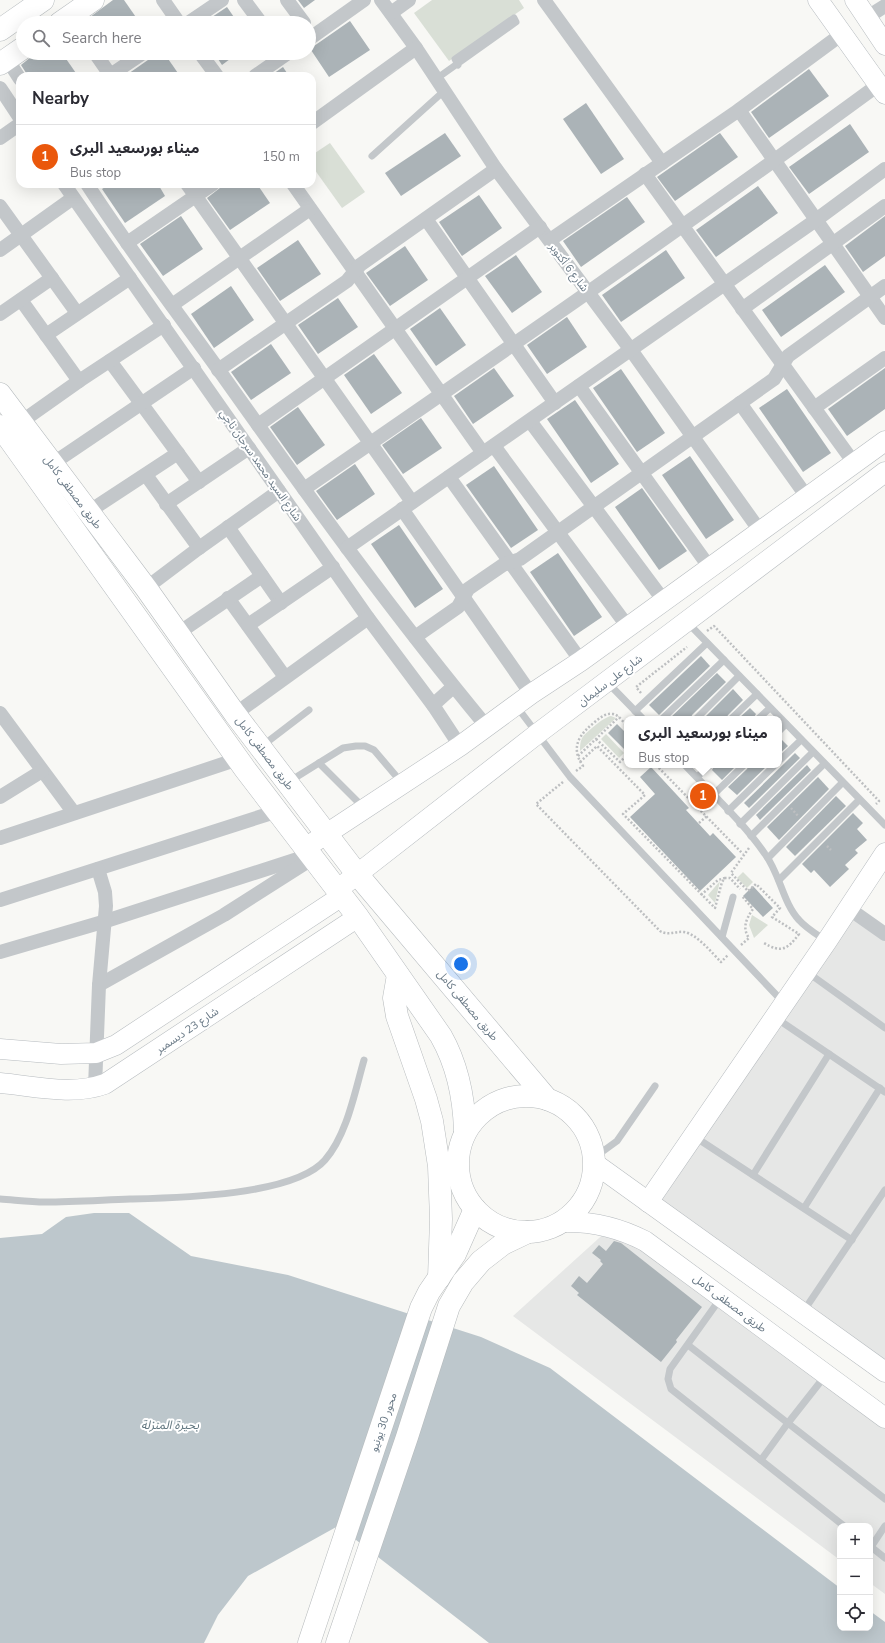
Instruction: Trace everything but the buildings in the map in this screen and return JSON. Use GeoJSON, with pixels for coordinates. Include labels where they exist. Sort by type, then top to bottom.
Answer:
{"type":"FeatureCollection","features":[{"type":"Feature","properties":{"kind":"main road"},"geometry":{"type":"LineString","coordinates":[[20,16],[43,0]]}},
{"type":"Feature","properties":{"kind":"main road"},"geometry":{"type":"LineString","coordinates":[[73,16],[93,0]]}},
{"type":"Feature","properties":{"kind":"main road"},"geometry":{"type":"LineString","coordinates":[[0,30],[16,19]]}},
{"type":"Feature","properties":{"kind":"main road","name":"طريق مصطفى كامل"},"geometry":{"type":"LineString","coordinates":[[0,394],[10,424],[238,760],[358,917],[441,1036],[450,1053],[461,1087],[465,1132]]}},
{"type":"Feature","properties":{"kind":"main road","name":"طريق مصطفى كامل"},"geometry":{"type":"LineString","coordinates":[[10,424],[52,464],[146,588],[235,714],[357,874],[547,1099]]}},
{"type":"Feature","properties":{"kind":"main road"},"geometry":{"type":"LineString","coordinates":[[398,975],[394,998],[397,1016],[426,1099],[432,1121],[439,1166],[442,1218],[439,1278]]}},
{"type":"Feature","properties":{"kind":"main road"},"geometry":{"type":"LineString","coordinates":[[337,1643],[407,1437],[449,1306],[463,1282],[481,1261],[503,1244],[528,1232],[551,1227],[562,1222],[579,1206],[586,1196],[590,1186],[594,1160],[588,1136],[578,1120],[564,1107],[547,1099],[523,1095],[500,1100],[480,1113],[465,1132],[458,1154],[458,1178],[474,1209],[483,1217],[504,1228],[528,1232]]}},
{"type":"Feature","properties":{"kind":"main road","name":"محور 30 يونيو"},"geometry":{"type":"LineString","coordinates":[[309,1643],[421,1308],[429,1292],[456,1254],[474,1209]]}},
{"type":"Feature","properties":{"kind":"street"},"geometry":{"type":"LineString","coordinates":[[163,0],[174,16]]}},
{"type":"Feature","properties":{"kind":"street"},"geometry":{"type":"LineString","coordinates":[[198,16],[222,0]]}},
{"type":"Feature","properties":{"kind":"street"},"geometry":{"type":"LineString","coordinates":[[244,0],[256,16]]}},
{"type":"Feature","properties":{"kind":"street"},"geometry":{"type":"LineString","coordinates":[[287,0],[299,16]]}},
{"type":"Feature","properties":{"kind":"street"},"geometry":{"type":"LineString","coordinates":[[316,31],[364,0]]}},
{"type":"Feature","properties":{"kind":"street","name":"شارع 6 أكتوبر"},"geometry":{"type":"LineString","coordinates":[[381,0],[416,48],[496,169],[631,350],[760,531]]}},
{"type":"Feature","properties":{"kind":"street"},"geometry":{"type":"LineString","coordinates":[[391,13],[409,0]]}},
{"type":"Feature","properties":{"kind":"street"},"geometry":{"type":"LineString","coordinates":[[544,0],[662,163]]}},
{"type":"Feature","properties":{"kind":"street"},"geometry":{"type":"LineString","coordinates":[[304,488],[442,394],[775,161],[882,89],[818,0]]}},
{"type":"Feature","properties":{"kind":"street"},"geometry":{"type":"LineString","coordinates":[[822,0],[842,34]]}},
{"type":"Feature","properties":{"kind":"street"},"geometry":{"type":"LineString","coordinates":[[854,0],[885,45]]}},
{"type":"Feature","properties":{"kind":"street"},"geometry":{"type":"LineString","coordinates":[[866,18],[885,6]]}},
{"type":"Feature","properties":{"kind":"street"},"geometry":{"type":"LineString","coordinates":[[550,240],[739,110],[842,34]]}},
{"type":"Feature","properties":{"kind":"street"},"geometry":{"type":"LineString","coordinates":[[316,120],[416,48]]}},
{"type":"Feature","properties":{"kind":"street"},"geometry":{"type":"LineString","coordinates":[[8,55],[16,72]]}},
{"type":"Feature","properties":{"kind":"street"},"geometry":{"type":"LineString","coordinates":[[100,60],[107,72]]}},
{"type":"Feature","properties":{"kind":"street"},"geometry":{"type":"LineString","coordinates":[[116,72],[133,60]]}},
{"type":"Feature","properties":{"kind":"street"},"geometry":{"type":"LineString","coordinates":[[205,60],[213,72]]}},
{"type":"Feature","properties":{"kind":"street"},"geometry":{"type":"LineString","coordinates":[[260,72],[277,60]]}},
{"type":"Feature","properties":{"kind":"street"},"geometry":{"type":"LineString","coordinates":[[0,88],[16,112]]}},
{"type":"Feature","properties":{"kind":"street"},"geometry":{"type":"LineString","coordinates":[[739,110],[885,318]]}},
{"type":"Feature","properties":{"kind":"street"},"geometry":{"type":"LineString","coordinates":[[0,138],[16,127]]}},
{"type":"Feature","properties":{"kind":"street"},"geometry":{"type":"LineString","coordinates":[[218,370],[347,281],[360,264],[496,169]]}},
{"type":"Feature","properties":{"kind":"street"},"geometry":{"type":"LineString","coordinates":[[347,548],[816,220],[885,169]]}},
{"type":"Feature","properties":{"kind":"street"},"geometry":{"type":"LineString","coordinates":[[645,174],[814,408],[846,469],[855,494]]}},
{"type":"Feature","properties":{"kind":"street","name":"شارع السيد محمد سرحان ناجي"},"geometry":{"type":"LineString","coordinates":[[67,188],[368,618],[433,705],[460,746]]}},
{"type":"Feature","properties":{"kind":"street","name":"شارع السيد محمد سرحان ناجي"},"geometry":{"type":"LineString","coordinates":[[92,188],[127,243],[347,548],[486,727]]}},
{"type":"Feature","properties":{"kind":"street"},"geometry":{"type":"LineString","coordinates":[[190,188],[370,443],[523,700]]}},
{"type":"Feature","properties":{"kind":"street"},"geometry":{"type":"LineString","coordinates":[[127,243],[207,188]]}},
{"type":"Feature","properties":{"kind":"street"},"geometry":{"type":"LineString","coordinates":[[296,188],[442,394],[558,532],[628,627]]}},
{"type":"Feature","properties":{"kind":"street"},"geometry":{"type":"LineString","coordinates":[[0,250],[73,198]]}},
{"type":"Feature","properties":{"kind":"street"},"geometry":{"type":"LineString","coordinates":[[0,206],[77,313]]}},
{"type":"Feature","properties":{"kind":"street"},"geometry":{"type":"LineString","coordinates":[[742,309],[885,206]]}},
{"type":"Feature","properties":{"kind":"street"},"geometry":{"type":"LineString","coordinates":[[172,305],[310,208]]}},
{"type":"Feature","properties":{"kind":"street"},"geometry":{"type":"LineString","coordinates":[[426,219],[555,403]]}},
{"type":"Feature","properties":{"kind":"street"},"geometry":{"type":"LineString","coordinates":[[258,425],[540,227]]}},
{"type":"Feature","properties":{"kind":"street"},"geometry":{"type":"LineString","coordinates":[[0,314],[52,278]]}},
{"type":"Feature","properties":{"kind":"street"},"geometry":{"type":"LineString","coordinates":[[46,335],[130,278]]}},
{"type":"Feature","properties":{"kind":"street"},"geometry":{"type":"LineString","coordinates":[[415,637],[458,607],[468,589],[503,566],[520,559],[774,379],[788,356],[885,286]]}},
{"type":"Feature","properties":{"kind":"street"},"geometry":{"type":"LineString","coordinates":[[21,300],[79,381]]}},
{"type":"Feature","properties":{"kind":"street"},"geometry":{"type":"LineString","coordinates":[[10,424],[164,325]]}},
{"type":"Feature","properties":{"kind":"street"},"geometry":{"type":"LineString","coordinates":[[814,408],[885,358]]}},
{"type":"Feature","properties":{"kind":"street"},"geometry":{"type":"LineString","coordinates":[[110,361],[199,482]]}},
{"type":"Feature","properties":{"kind":"street"},"geometry":{"type":"LineString","coordinates":[[52,464],[194,368]]}},
{"type":"Feature","properties":{"kind":"street"},"geometry":{"type":"LineString","coordinates":[[579,386],[710,568]]}},
{"type":"Feature","properties":{"kind":"street"},"geometry":{"type":"LineString","coordinates":[[740,403],[807,497]]}},
{"type":"Feature","properties":{"kind":"street"},"geometry":{"type":"LineString","coordinates":[[530,421],[664,601]]}},
{"type":"Feature","properties":{"kind":"street"},"geometry":{"type":"LineString","coordinates":[[99,985],[224,915],[309,854],[326,834],[460,746],[523,700],[581,661],[885,441]]}},
{"type":"Feature","properties":{"kind":"street"},"geometry":{"type":"LineString","coordinates":[[166,504],[249,448]]}},
{"type":"Feature","properties":{"kind":"street"},"geometry":{"type":"LineString","coordinates":[[88,512],[178,454]]}},
{"type":"Feature","properties":{"kind":"street","name":"شارع على سليمان"},"geometry":{"type":"LineString","coordinates":[[339,893],[357,874],[537,734],[885,472]]}},
{"type":"Feature","properties":{"kind":"street"},"geometry":{"type":"LineString","coordinates":[[146,475],[199,548]]}},
{"type":"Feature","properties":{"kind":"street"},"geometry":{"type":"LineString","coordinates":[[450,477],[581,661]]}},
{"type":"Feature","properties":{"kind":"street"},"geometry":{"type":"LineString","coordinates":[[146,588],[279,491]]}},
{"type":"Feature","properties":{"kind":"street"},"geometry":{"type":"LineString","coordinates":[[228,527],[281,603]]}},
{"type":"Feature","properties":{"kind":"street"},"geometry":{"type":"LineString","coordinates":[[248,625],[333,567]]}},
{"type":"Feature","properties":{"kind":"street"},"geometry":{"type":"LineString","coordinates":[[178,634],[228,598],[262,576]]}},
{"type":"Feature","properties":{"kind":"street"},"geometry":{"type":"LineString","coordinates":[[228,598],[286,677]]}},
{"type":"Feature","properties":{"kind":"street"},"geometry":{"type":"LineString","coordinates":[[235,714],[368,618]]}},
{"type":"Feature","properties":{"kind":"street"},"geometry":{"type":"LineString","coordinates":[[433,705],[454,687]]}},
{"type":"Feature","properties":{"kind":"street"},"geometry":{"type":"LineString","coordinates":[[0,712],[74,813]]}},
{"type":"Feature","properties":{"kind":"street"},"geometry":{"type":"LineString","coordinates":[[0,838],[238,760]]}},
{"type":"Feature","properties":{"kind":"street"},"geometry":{"type":"LineString","coordinates":[[0,797],[42,771]]}},
{"type":"Feature","properties":{"kind":"street"},"geometry":{"type":"LineString","coordinates":[[0,900],[278,811]]}},
{"type":"Feature","properties":{"kind":"street"},"geometry":{"type":"LineString","coordinates":[[648,1202],[827,941],[885,853]]}},
{"type":"Feature","properties":{"kind":"street"},"geometry":{"type":"LineString","coordinates":[[0,952],[106,921],[309,854]]}},
{"type":"Feature","properties":{"kind":"street"},"geometry":{"type":"LineString","coordinates":[[95,1087],[99,985],[106,921],[105,892],[98,869]]}},
{"type":"Feature","properties":{"kind":"street"},"geometry":{"type":"LineString","coordinates":[[0,1049],[61,1054],[96,1053],[116,1045],[339,893]]}},
{"type":"Feature","properties":{"kind":"street"},"geometry":{"type":"LineString","coordinates":[[848,908],[885,934]]}},
{"type":"Feature","properties":{"kind":"street","name":"شارع 23 ديسمبر"},"geometry":{"type":"LineString","coordinates":[[0,1083],[71,1090],[95,1087],[114,1079],[358,917]]}},
{"type":"Feature","properties":{"kind":"street"},"geometry":{"type":"LineString","coordinates":[[594,1160],[648,1202],[885,1372]]}},
{"type":"Feature","properties":{"kind":"street","name":"طريق مصطفى كامل"},"geometry":{"type":"LineString","coordinates":[[562,1222],[587,1222],[600,1224],[630,1233],[658,1249],[885,1418]]}},
{"type":"Feature","properties":{"kind":"lane"},"geometry":{"type":"LineString","coordinates":[[436,79],[458,65],[454,60],[465,55],[500,31]]}},
{"type":"Feature","properties":{"kind":"lane"},"geometry":{"type":"LineString","coordinates":[[372,156],[444,91]]}},
{"type":"Feature","properties":{"kind":"lane"},"geometry":{"type":"LineString","coordinates":[[686,622],[778,716]]}},
{"type":"Feature","properties":{"kind":"lane"},"geometry":{"type":"LineString","coordinates":[[635,711],[707,643]]}},
{"type":"Feature","properties":{"kind":"lane"},"geometry":{"type":"LineString","coordinates":[[665,716],[724,660]]}},
{"type":"Feature","properties":{"kind":"lane"},"geometry":{"type":"LineString","coordinates":[[699,716],[739,676]]}},
{"type":"Feature","properties":{"kind":"lane"},"geometry":{"type":"LineString","coordinates":[[607,682],[639,716]]}},
{"type":"Feature","properties":{"kind":"lane"},"geometry":{"type":"LineString","coordinates":[[733,716],[756,694]]}},
{"type":"Feature","properties":{"kind":"lane"},"geometry":{"type":"LineString","coordinates":[[523,700],[537,734],[570,777],[734,950],[779,1010],[829,1054],[882,1090],[804,1208]]}},
{"type":"Feature","properties":{"kind":"lane"},"geometry":{"type":"LineString","coordinates":[[761,716],[770,708]]}},
{"type":"Feature","properties":{"kind":"lane"},"geometry":{"type":"LineString","coordinates":[[261,747],[309,710]]}},
{"type":"Feature","properties":{"kind":"lane"},"geometry":{"type":"LineString","coordinates":[[782,720],[842,783],[885,825]]}},
{"type":"Feature","properties":{"kind":"lane"},"geometry":{"type":"LineString","coordinates":[[782,727],[786,724]]}},
{"type":"Feature","properties":{"kind":"lane"},"geometry":{"type":"LineString","coordinates":[[782,758],[801,740]]}},
{"type":"Feature","properties":{"kind":"lane"},"geometry":{"type":"LineString","coordinates":[[288,782],[343,748],[365,746],[374,750],[403,784]]}},
{"type":"Feature","properties":{"kind":"lane"},"geometry":{"type":"LineString","coordinates":[[740,824],[813,752]]}},
{"type":"Feature","properties":{"kind":"lane"},"geometry":{"type":"LineString","coordinates":[[320,763],[364,809]]}},
{"type":"Feature","properties":{"kind":"lane"},"geometry":{"type":"LineString","coordinates":[[754,839],[824,764]]}},
{"type":"Feature","properties":{"kind":"lane"},"geometry":{"type":"LineString","coordinates":[[688,768],[754,839],[768,858],[787,901],[798,919],[827,941]]}},
{"type":"Feature","properties":{"kind":"lane"},"geometry":{"type":"LineString","coordinates":[[697,777],[707,768]]}},
{"type":"Feature","properties":{"kind":"lane"},"geometry":{"type":"LineString","coordinates":[[713,795],[741,768]]}},
{"type":"Feature","properties":{"kind":"lane"},"geometry":{"type":"LineString","coordinates":[[728,811],[772,768]]}},
{"type":"Feature","properties":{"kind":"lane"},"geometry":{"type":"LineString","coordinates":[[768,858],[842,783]]}},
{"type":"Feature","properties":{"kind":"lane"},"geometry":{"type":"LineString","coordinates":[[779,880],[860,800]]}},
{"type":"Feature","properties":{"kind":"lane"},"geometry":{"type":"LineString","coordinates":[[722,937],[733,897]]}},
{"type":"Feature","properties":{"kind":"lane"},"geometry":{"type":"LineString","coordinates":[[806,971],[885,1028]]}},
{"type":"Feature","properties":{"kind":"lane"},"geometry":{"type":"LineString","coordinates":[[753,1175],[829,1054]]}},
{"type":"Feature","properties":{"kind":"lane"},"geometry":{"type":"LineString","coordinates":[[0,1199],[44,1202],[214,1196],[278,1184],[308,1173],[324,1161],[336,1144],[345,1122],[364,1060]]}},
{"type":"Feature","properties":{"kind":"lane"},"geometry":{"type":"LineString","coordinates":[[594,1160],[617,1141],[655,1086]]}},
{"type":"Feature","properties":{"kind":"lane"},"geometry":{"type":"LineString","coordinates":[[693,1136],[852,1240]]}},
{"type":"Feature","properties":{"kind":"lane"},"geometry":{"type":"LineString","coordinates":[[803,1313],[885,1190]]}},
{"type":"Feature","properties":{"kind":"lane"},"geometry":{"type":"LineString","coordinates":[[722,1297],[670,1369],[668,1379],[671,1389],[840,1523]]}},
{"type":"Feature","properties":{"kind":"lane"},"geometry":{"type":"LineString","coordinates":[[688,1345],[885,1499]]}},
{"type":"Feature","properties":{"kind":"lane"},"geometry":{"type":"LineString","coordinates":[[761,1460],[788,1423],[827,1375]]}},
{"type":"Feature","properties":{"kind":"lane"},"geometry":{"type":"LineString","coordinates":[[873,1544],[885,1526]]}},
{"type":"Feature","properties":{"kind":"lane"},"geometry":{"type":"LineString","coordinates":[[873,1549],[885,1558]]}},
{"type":"Feature","properties":{"kind":"path"},"geometry":{"type":"LineString","coordinates":[[624,723],[618,717],[611,714],[603,715],[583,732],[578,743],[578,756],[583,766],[536,804],[660,931],[667,934],[683,932],[692,935],[722,962],[749,938],[746,934],[745,926],[746,920],[753,909],[738,892],[740,890],[730,878],[718,880],[701,894]]}},
{"type":"Feature","properties":{"kind":"path"},"geometry":{"type":"LineString","coordinates":[[578,756],[618,717]]}},
{"type":"Feature","properties":{"kind":"path"},"geometry":{"type":"LineString","coordinates":[[596,739],[620,762],[624,758]]}},
{"type":"Feature","properties":{"kind":"path"},"geometry":{"type":"LineString","coordinates":[[580,762],[597,746],[645,795],[623,814],[715,908],[722,882],[725,878]]}},
{"type":"Feature","properties":{"kind":"path"},"geometry":{"type":"LineString","coordinates":[[659,768],[743,854]]}},
{"type":"Feature","properties":{"kind":"path"},"geometry":{"type":"LineString","coordinates":[[699,823],[707,816]]}},
{"type":"Feature","properties":{"kind":"path"},"geometry":{"type":"LineString","coordinates":[[754,839],[730,873],[748,891],[756,884],[780,908],[772,916],[799,934],[791,945],[783,949],[774,948],[764,943]]}},
{"type":"Feature","properties":{"kind":"shaded area"},"geometry":{"type":"Polygon","coordinates":[[[432,0],[519,0],[524,8],[449,61],[414,13],[432,0]]]}},
{"type":"Feature","properties":{"kind":"shaded area"},"geometry":{"type":"Polygon","coordinates":[[[330,143],[365,192],[342,208],[316,172],[316,152],[330,143]]]}},
{"type":"Feature","properties":{"kind":"shaded area"},"geometry":{"type":"Polygon","coordinates":[[[611,716],[616,718],[580,751],[581,741],[584,735],[600,722],[611,716]]]}},
{"type":"Feature","properties":{"kind":"shaded area"},"geometry":{"type":"Polygon","coordinates":[[[606,734],[624,753],[619,758],[601,739],[606,734]]]}},
{"type":"Feature","properties":{"kind":"shaded area"},"geometry":{"type":"Polygon","coordinates":[[[743,872],[753,882],[747,888],[737,878],[743,872]]]}},
{"type":"Feature","properties":{"kind":"shaded area"},"geometry":{"type":"Polygon","coordinates":[[[720,881],[715,903],[708,895],[720,881]]]}},
{"type":"Feature","properties":{"kind":"shaded area"},"geometry":{"type":"Polygon","coordinates":[[[752,915],[768,925],[754,938],[749,925],[752,915]]]}},
{"type":"Feature","properties":{"kind":"shaded area"},"geometry":{"type":"Polygon","coordinates":[[[851,915],[885,937],[885,1372],[659,1200],[851,915]]]}},
{"type":"Feature","properties":{"kind":"shaded area"},"geometry":{"type":"Polygon","coordinates":[[[609,1229],[646,1247],[885,1426],[885,1594],[873,1585],[873,1523],[837,1523],[837,1558],[513,1316],[609,1229]]]}},
{"type":"Feature","properties":{"kind":"water","name":"بحيرة المنزلة"},"geometry":{"type":"Polygon","coordinates":[[[94,1213],[129,1213],[191,1256],[288,1275],[481,1337],[550,1368],[837,1586],[837,1631],[873,1631],[873,1613],[885,1622],[885,1643],[489,1643],[338,1526],[248,1576],[218,1615],[204,1643],[0,1643],[0,1238],[42,1234],[66,1217],[94,1213]]]}},
{"type":"Feature","properties":{"kind":"place","name":"ميناء بورسعيد البرى"},"geometry":{"type":"Point","coordinates":[703,796]}}]}
